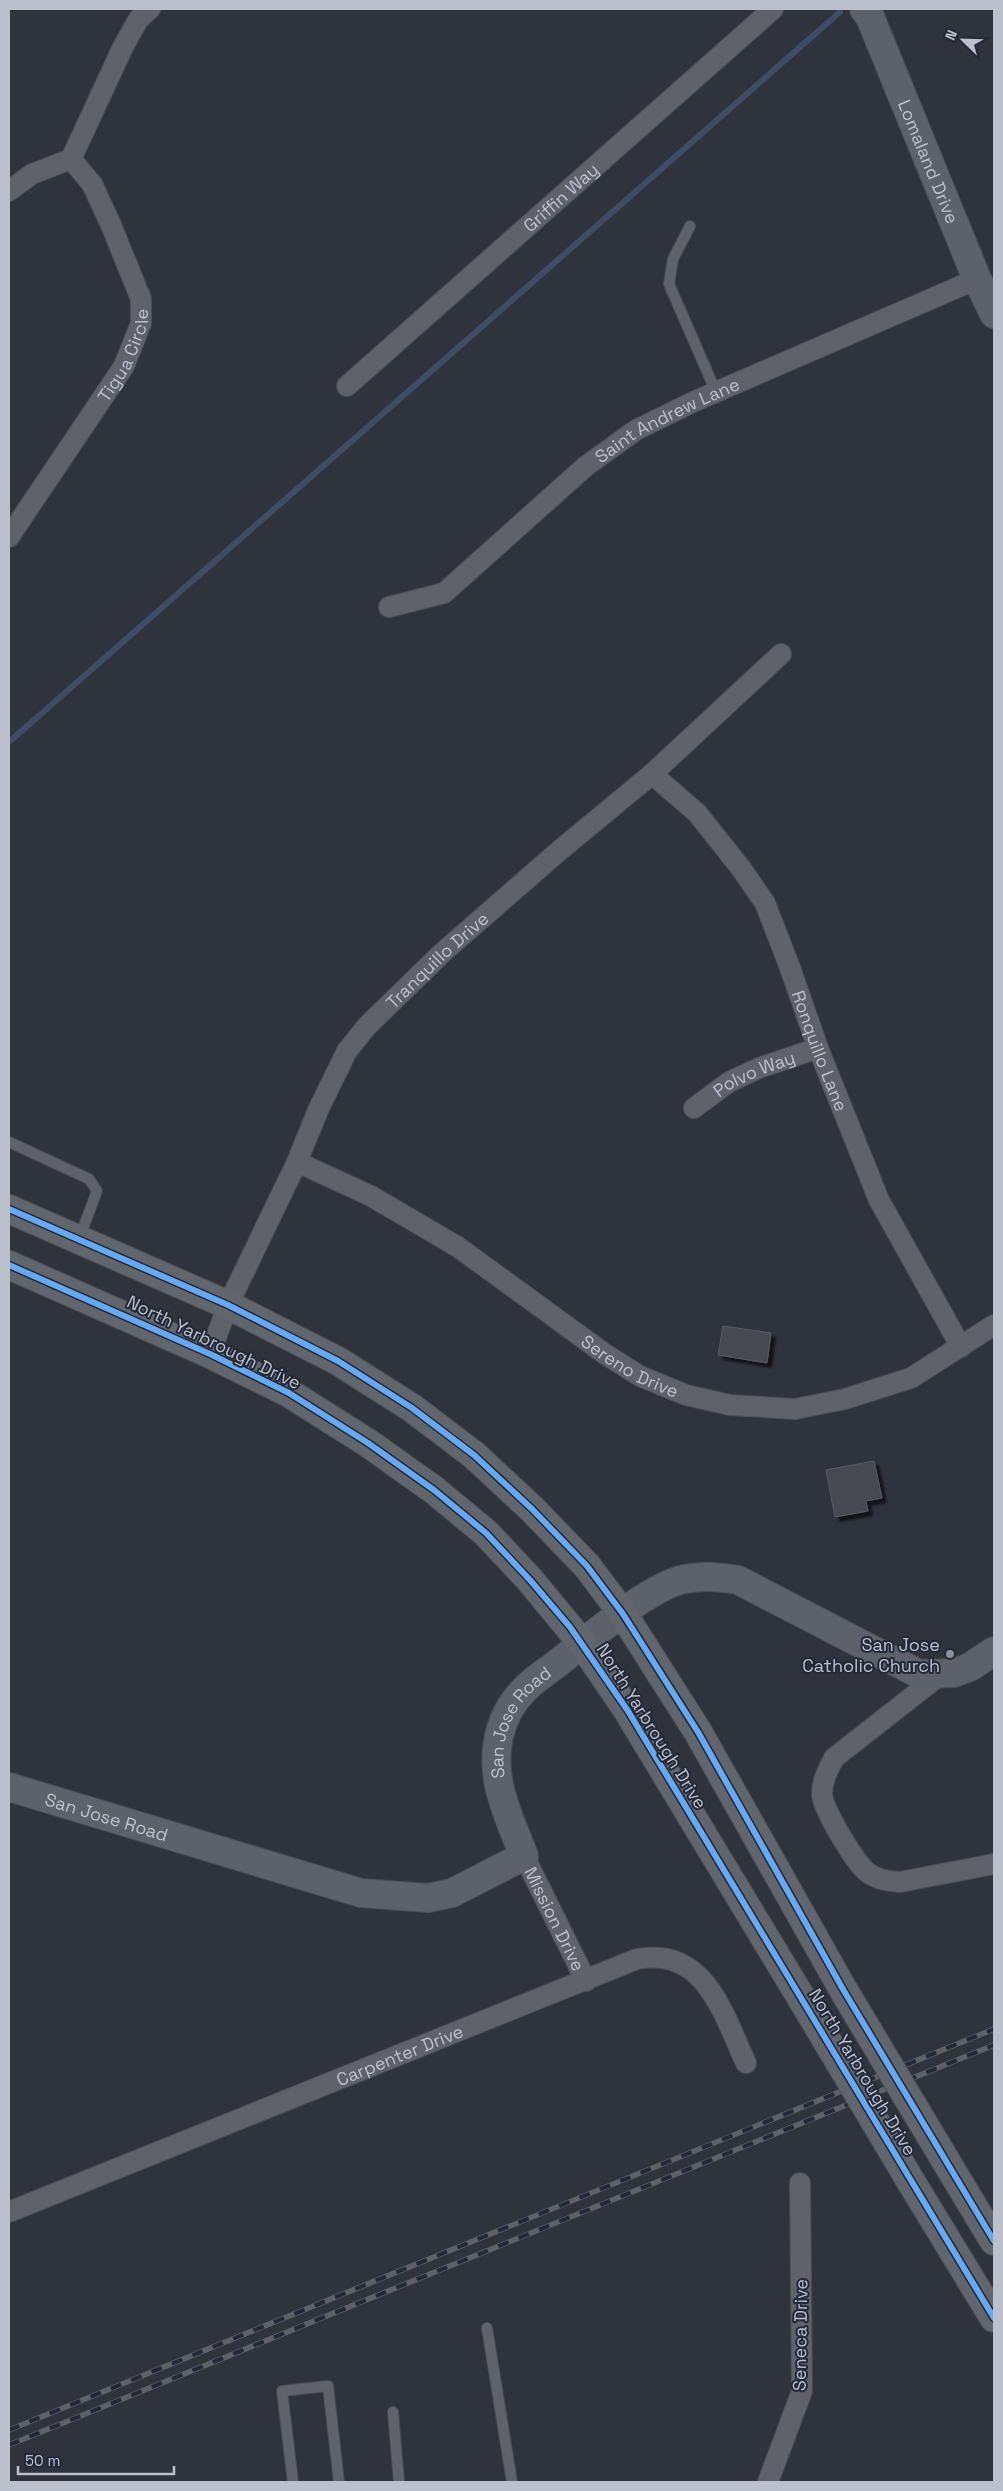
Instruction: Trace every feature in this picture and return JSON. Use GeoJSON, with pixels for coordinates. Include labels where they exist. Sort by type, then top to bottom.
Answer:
{"type":"FeatureCollection","features":[{"type":"Feature","properties":{"kind":"main road","name":"North Yarbrough Drive"},"geometry":{"type":"LineString","coordinates":[[9,1208],[228,1305],[338,1361],[412,1408],[474,1455],[587,1566],[623,1614],[698,1732],[844,1991],[994,2241]]}},
{"type":"Feature","properties":{"kind":"main road","name":"North Yarbrough Drive"},"geometry":{"type":"LineString","coordinates":[[9,1264],[210,1354],[289,1393],[368,1443],[434,1490],[486,1533],[530,1580],[582,1644],[628,1711],[994,2318]]}},
{"type":"Feature","properties":{"kind":"street"},"geometry":{"type":"LineString","coordinates":[[9,191],[32,174],[72,159],[138,20],[150,9]]}},
{"type":"Feature","properties":{"kind":"street","name":"Griffin Way"},"geometry":{"type":"LineString","coordinates":[[347,386],[773,9]]}},
{"type":"Feature","properties":{"kind":"street","name":"Lomaland Drive"},"geometry":{"type":"LineString","coordinates":[[864,9],[870,17],[977,280],[994,314]]}},
{"type":"Feature","properties":{"kind":"street","name":"Tigua Circle"},"geometry":{"type":"LineString","coordinates":[[9,537],[124,366],[141,323],[141,299],[111,225],[92,184],[72,159]]}},
{"type":"Feature","properties":{"kind":"street","name":"Saint Andrew Lane"},"geometry":{"type":"LineString","coordinates":[[389,607],[444,593],[526,522],[586,466],[636,430],[716,392],[977,280]]}},
{"type":"Feature","properties":{"kind":"street","name":"Tranquillo Drive"},"geometry":{"type":"LineString","coordinates":[[210,1354],[228,1305],[297,1162],[319,1108],[347,1052],[367,1026],[442,953],[559,851],[652,774],[781,654]]}},
{"type":"Feature","properties":{"kind":"street","name":"Ronquillo Lane"},"geometry":{"type":"LineString","coordinates":[[652,774],[697,813],[740,867],[765,903],[790,965],[818,1048],[879,1200],[961,1347]]}},
{"type":"Feature","properties":{"kind":"street","name":"Polvo Way"},"geometry":{"type":"LineString","coordinates":[[694,1108],[729,1082],[759,1068],[818,1048]]}},
{"type":"Feature","properties":{"kind":"street","name":"Sereno Drive"},"geometry":{"type":"LineString","coordinates":[[297,1162],[371,1196],[458,1247],[605,1354],[640,1376],[686,1395],[730,1405],[795,1410],[845,1400],[911,1378],[994,1325]]}},
{"type":"Feature","properties":{"kind":"street","name":"San Jose Road"},"geometry":{"type":"LineString","coordinates":[[9,1787],[361,1893],[428,1898],[452,1893],[524,1856],[500,1793],[497,1779],[496,1750],[499,1734],[513,1703],[524,1689],[657,1590],[684,1579],[714,1576],[738,1580],[902,1667],[919,1674],[940,1675],[970,1667],[994,1651]]}},
{"type":"Feature","properties":{"kind":"street"},"geometry":{"type":"LineString","coordinates":[[940,1675],[834,1758],[824,1777],[822,1794],[825,1811],[865,1871],[886,1881],[900,1882],[994,1864]]}},
{"type":"Feature","properties":{"kind":"street","name":"Mission Drive"},"geometry":{"type":"LineString","coordinates":[[524,1856],[586,1981]]}},
{"type":"Feature","properties":{"kind":"street","name":"Carpenter Drive"},"geometry":{"type":"LineString","coordinates":[[9,2212],[637,1960],[651,1957],[672,1959],[694,1970],[712,1991],[746,2063]]}},
{"type":"Feature","properties":{"kind":"street","name":"Seneca Drive"},"geometry":{"type":"LineString","coordinates":[[768,2482],[802,2391],[800,2183]]}},
{"type":"Feature","properties":{"kind":"lane"},"geometry":{"type":"LineString","coordinates":[[690,226],[673,259],[669,284],[716,392]]}},
{"type":"Feature","properties":{"kind":"lane"},"geometry":{"type":"LineString","coordinates":[[9,1142],[89,1179],[97,1191],[79,1238]]}},
{"type":"Feature","properties":{"kind":"lane"},"geometry":{"type":"LineString","coordinates":[[487,2328],[512,2482]]}},
{"type":"Feature","properties":{"kind":"lane"},"geometry":{"type":"LineString","coordinates":[[293,2482],[282,2391],[328,2386],[339,2482]]}},
{"type":"Feature","properties":{"kind":"lane"},"geometry":{"type":"LineString","coordinates":[[394,2412],[399,2482]]}},
{"type":"Feature","properties":{"kind":"building"},"geometry":{"type":"Polygon","coordinates":[[[723,1326],[771,1333],[767,1363],[718,1355],[723,1326]]]}},
{"type":"Feature","properties":{"kind":"building"},"geometry":{"type":"Polygon","coordinates":[[[874,1461],[882,1498],[866,1501],[868,1511],[835,1517],[826,1470],[874,1461]]]}},
{"type":"Feature","properties":{"kind":"waterway"},"geometry":{"type":"LineString","coordinates":[[9,742],[840,12]]}},
{"type":"Feature","properties":{"kind":"railway"},"geometry":{"type":"LineString","coordinates":[[9,2430],[994,2029]]}},
{"type":"Feature","properties":{"kind":"railway"},"geometry":{"type":"LineString","coordinates":[[9,2445],[994,2045]]}},
{"type":"Feature","properties":{"kind":"cycle path"},"geometry":{"type":"LineString","coordinates":[[9,1209],[228,1305],[338,1361],[412,1408],[474,1455],[532,1509],[587,1566],[623,1614],[698,1732],[844,1991],[994,2241]]}},
{"type":"Feature","properties":{"kind":"cycle path"},"geometry":{"type":"LineString","coordinates":[[9,1265],[210,1354],[289,1393],[368,1443],[434,1490],[486,1533],[530,1580],[570,1627],[628,1711],[994,2318]]}},
{"type":"Feature","properties":{"kind":"place","name":"San Jose Catholic Church"},"geometry":{"type":"Point","coordinates":[950,1654]}}]}
